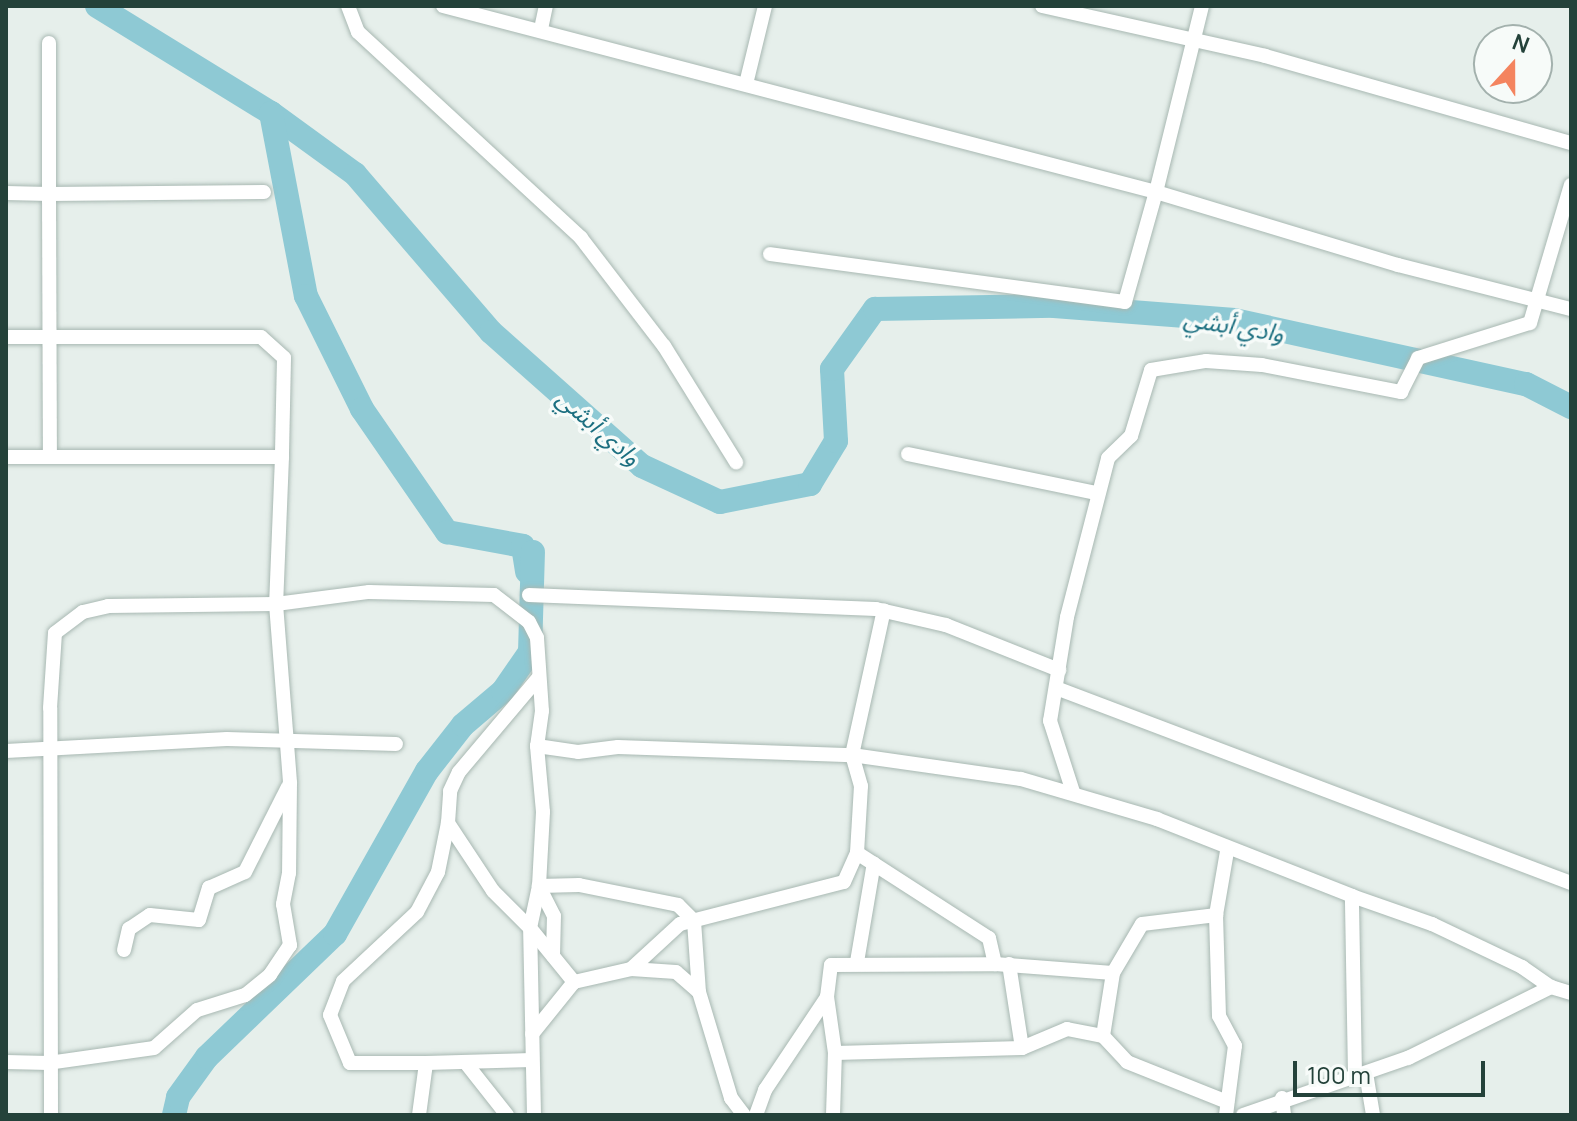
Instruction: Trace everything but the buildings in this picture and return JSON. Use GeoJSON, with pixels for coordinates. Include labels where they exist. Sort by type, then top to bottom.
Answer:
{"type":"FeatureCollection","features":[{"type":"Feature","properties":{"kind":"street"},"geometry":{"type":"LineString","coordinates":[[348,6],[358,32],[594,253],[664,346],[736,462]]}},
{"type":"Feature","properties":{"kind":"street"},"geometry":{"type":"LineString","coordinates":[[443,6],[541,29],[1156,192],[1398,265],[1571,309]]}},
{"type":"Feature","properties":{"kind":"street"},"geometry":{"type":"LineString","coordinates":[[541,29],[546,6]]}},
{"type":"Feature","properties":{"kind":"street"},"geometry":{"type":"LineString","coordinates":[[746,84],[765,6]]}},
{"type":"Feature","properties":{"kind":"street"},"geometry":{"type":"LineString","coordinates":[[1042,6],[1193,39],[1571,143]]}},
{"type":"Feature","properties":{"kind":"street"},"geometry":{"type":"LineString","coordinates":[[770,254],[1125,302],[1202,6]]}},
{"type":"Feature","properties":{"kind":"street"},"geometry":{"type":"LineString","coordinates":[[49,43],[50,457]]}},
{"type":"Feature","properties":{"kind":"street"},"geometry":{"type":"LineString","coordinates":[[1073,792],[1050,721],[1059,670],[1097,493],[1108,458],[1131,436],[1151,370],[1206,361],[1262,365],[1401,392],[1418,358],[1530,323],[1571,185]]}},
{"type":"Feature","properties":{"kind":"street"},"geometry":{"type":"LineString","coordinates":[[6,193],[264,192]]}},
{"type":"Feature","properties":{"kind":"street"},"geometry":{"type":"LineString","coordinates":[[6,337],[261,337],[284,358],[276,604],[290,783],[289,873],[283,904],[290,945],[270,975],[245,995],[197,1010],[154,1048],[49,1063],[6,1062]]}},
{"type":"Feature","properties":{"kind":"street"},"geometry":{"type":"LineString","coordinates":[[908,454],[1097,493]]}},
{"type":"Feature","properties":{"kind":"street"},"geometry":{"type":"LineString","coordinates":[[6,457],[282,457]]}},
{"type":"Feature","properties":{"kind":"street"},"geometry":{"type":"LineString","coordinates":[[51,1115],[52,657],[55,633],[65,622],[108,606],[276,604],[369,592],[494,595],[529,622],[537,638],[537,746],[543,812],[539,886],[530,928],[534,1115]]}},
{"type":"Feature","properties":{"kind":"street"},"geometry":{"type":"LineString","coordinates":[[529,595],[884,610],[946,625],[1059,670]]}},
{"type":"Feature","properties":{"kind":"street"},"geometry":{"type":"LineString","coordinates":[[631,969],[680,924],[758,908],[787,893],[844,882],[857,853],[861,786],[852,755],[884,610]]}},
{"type":"Feature","properties":{"kind":"street"},"geometry":{"type":"LineString","coordinates":[[532,1060],[350,1063],[330,1015],[343,981],[417,912],[438,872],[448,823],[450,791],[459,772],[539,677]]}},
{"type":"Feature","properties":{"kind":"street"},"geometry":{"type":"LineString","coordinates":[[1056,688],[1571,883]]}},
{"type":"Feature","properties":{"kind":"street"},"geometry":{"type":"LineString","coordinates":[[6,751],[53,751],[227,739],[396,744]]}},
{"type":"Feature","properties":{"kind":"street"},"geometry":{"type":"LineString","coordinates":[[537,746],[578,752],[618,747],[852,755],[1073,792],[1157,819],[1227,851],[1432,924],[1522,967],[1551,987],[1571,993]]}},
{"type":"Feature","properties":{"kind":"street"},"geometry":{"type":"LineString","coordinates":[[124,950],[129,929],[150,915],[199,920],[209,888],[245,872],[290,783]]}},
{"type":"Feature","properties":{"kind":"street"},"geometry":{"type":"LineString","coordinates":[[448,823],[493,891],[530,928],[574,982]]}},
{"type":"Feature","properties":{"kind":"street"},"geometry":{"type":"LineString","coordinates":[[835,1053],[1022,1048],[1067,1029],[1103,1036],[1127,1062],[1226,1109],[1235,1046],[1219,1016],[1216,915],[1227,851]]}},
{"type":"Feature","properties":{"kind":"street"},"geometry":{"type":"LineString","coordinates":[[857,853],[989,938],[1002,964],[1022,1048]]}},
{"type":"Feature","properties":{"kind":"street"},"geometry":{"type":"LineString","coordinates":[[857,962],[874,863]]}},
{"type":"Feature","properties":{"kind":"street"},"geometry":{"type":"LineString","coordinates":[[539,886],[579,885],[678,905],[694,921],[699,992],[731,1098],[744,1115]]}},
{"type":"Feature","properties":{"kind":"street"},"geometry":{"type":"LineString","coordinates":[[539,886],[554,916],[553,956]]}},
{"type":"Feature","properties":{"kind":"street"},"geometry":{"type":"LineString","coordinates":[[1352,896],[1360,1074],[1373,1115]]}},
{"type":"Feature","properties":{"kind":"street"},"geometry":{"type":"LineString","coordinates":[[1103,1036],[1113,973],[1142,924],[1216,915]]}},
{"type":"Feature","properties":{"kind":"street"},"geometry":{"type":"LineString","coordinates":[[833,1115],[835,1053],[827,997],[831,965],[857,962],[1002,964],[1113,973]]}},
{"type":"Feature","properties":{"kind":"street"},"geometry":{"type":"LineString","coordinates":[[532,1034],[574,982],[631,969],[676,972],[699,992]]}},
{"type":"Feature","properties":{"kind":"street"},"geometry":{"type":"LineString","coordinates":[[1243,1115],[1282,1098],[1408,1058],[1551,987]]}},
{"type":"Feature","properties":{"kind":"street"},"geometry":{"type":"LineString","coordinates":[[756,1115],[765,1090],[827,997]]}},
{"type":"Feature","properties":{"kind":"street"},"geometry":{"type":"LineString","coordinates":[[465,1062],[507,1115]]}},
{"type":"Feature","properties":{"kind":"street"},"geometry":{"type":"LineString","coordinates":[[419,1115],[426,1063]]}},
{"type":"Feature","properties":{"kind":"street"},"geometry":{"type":"LineString","coordinates":[[1282,1098],[1284,1115]]}},
{"type":"Feature","properties":{"kind":"waterway","name":"وادي أبشي"},"geometry":{"type":"LineString","coordinates":[[97,6],[271,113],[355,174],[491,332],[642,466],[720,502],[810,484],[836,441],[832,369],[875,309],[1054,306],[1234,320],[1526,384],[1571,407]]}},
{"type":"Feature","properties":{"kind":"waterway"},"geometry":{"type":"LineString","coordinates":[[271,113],[306,296],[362,409],[447,532],[523,546],[527,572]]}},
{"type":"Feature","properties":{"kind":"waterway"},"geometry":{"type":"LineString","coordinates":[[174,1115],[178,1097],[207,1057],[335,934],[427,771],[463,725],[503,691],[530,652],[533,552]]}}]}
